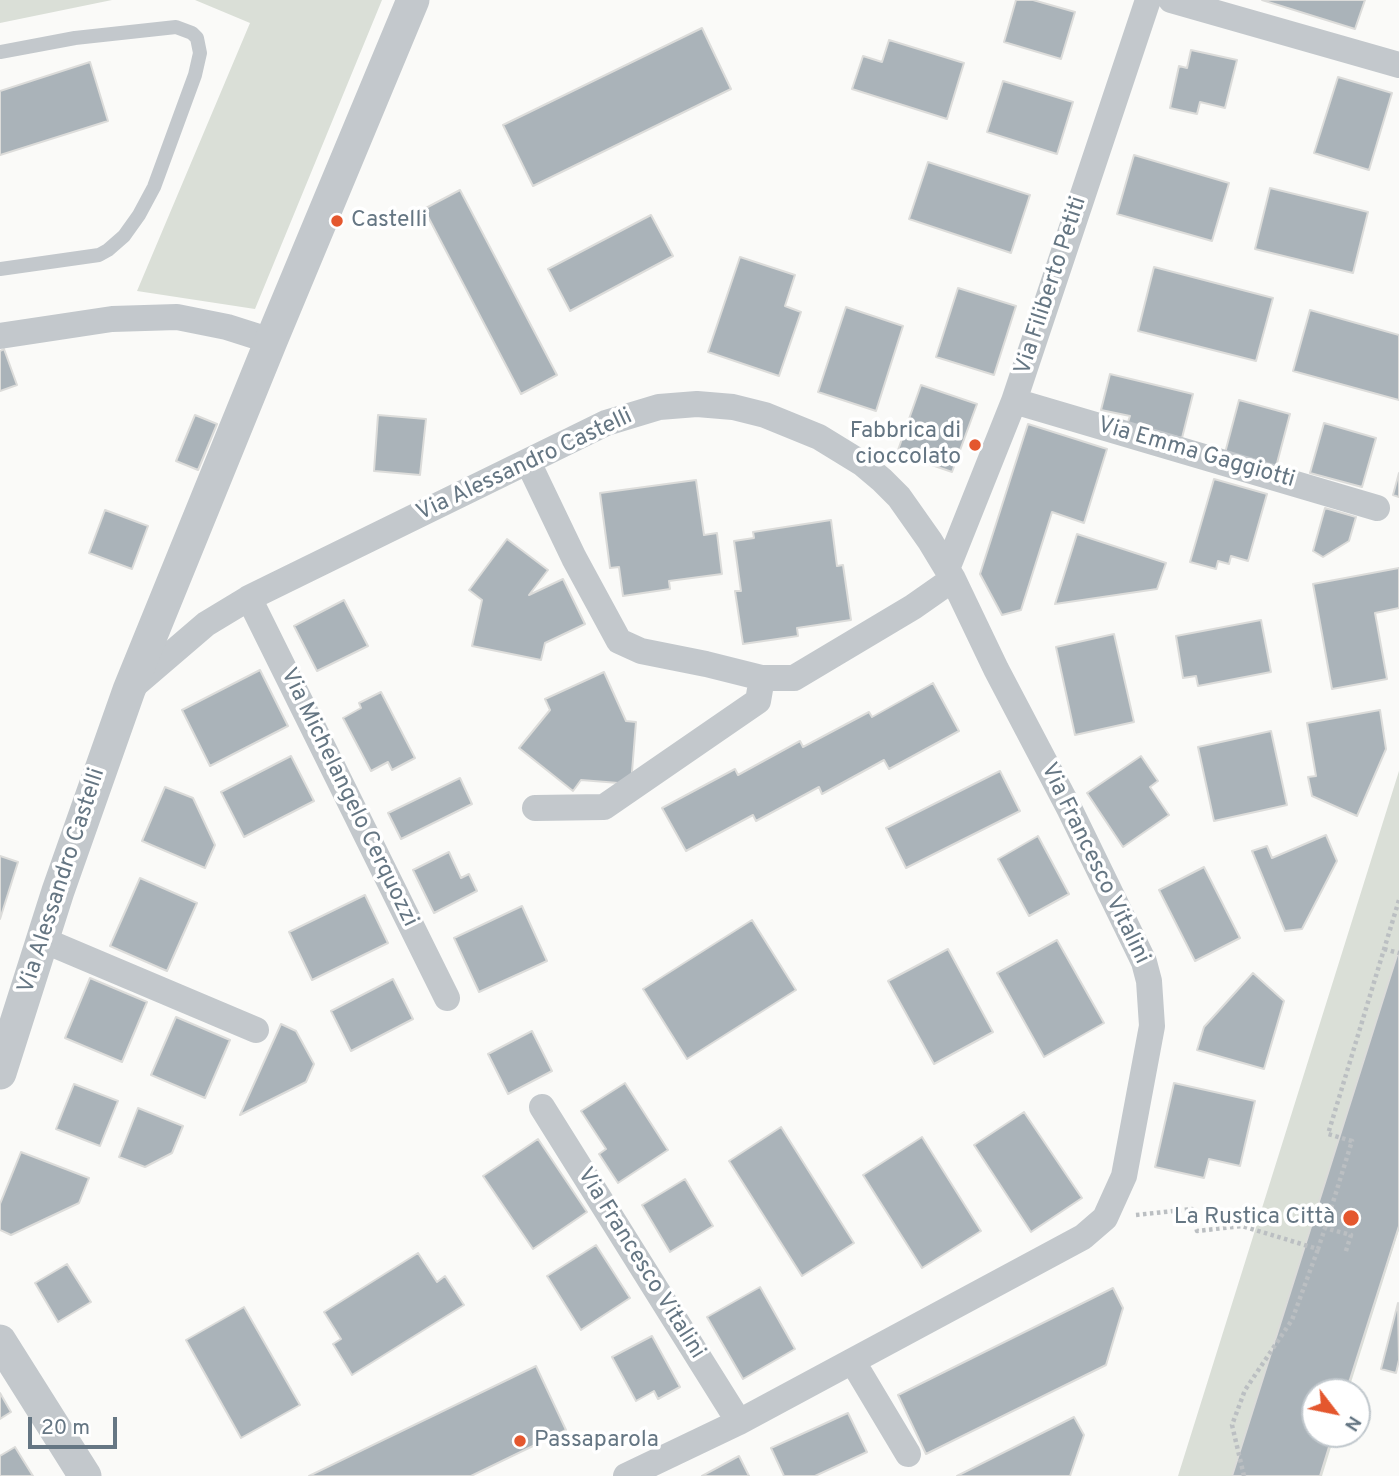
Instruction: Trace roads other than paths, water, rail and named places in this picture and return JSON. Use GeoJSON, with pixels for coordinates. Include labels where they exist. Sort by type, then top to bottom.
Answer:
{"type":"FeatureCollection","features":[{"type":"Feature","properties":{"kind":"street","name":"Via Alessandro Castelli"},"geometry":{"type":"LineString","coordinates":[[0,1073],[94,786],[129,690],[413,0]]}},
{"type":"Feature","properties":{"kind":"street","name":"Via Filiberto Petiti"},"geometry":{"type":"LineString","coordinates":[[950,574],[1014,401],[1148,0]]}},
{"type":"Feature","properties":{"kind":"street"},"geometry":{"type":"LineString","coordinates":[[1171,0],[1399,65]]}},
{"type":"Feature","properties":{"kind":"street"},"geometry":{"type":"LineString","coordinates":[[0,336],[102,320],[177,317],[209,322],[271,341]]}},
{"type":"Feature","properties":{"kind":"street","name":"Via Emma Gaggiotti"},"geometry":{"type":"LineString","coordinates":[[1014,401],[1377,508]]}},
{"type":"Feature","properties":{"kind":"street","name":"Via Alessandro Castelli"},"geometry":{"type":"LineString","coordinates":[[129,690],[206,624],[249,598],[606,423],[659,407],[697,404],[733,407],[765,415],[819,437],[863,464],[883,480],[899,498],[950,574]]}},
{"type":"Feature","properties":{"kind":"street"},"geometry":{"type":"LineString","coordinates":[[528,462],[574,558],[619,641],[641,651],[706,663],[762,678],[794,678],[913,607],[950,574]]}},
{"type":"Feature","properties":{"kind":"street","name":"Via Francesco Vitalini"},"geometry":{"type":"LineString","coordinates":[[626,1476],[739,1422],[1083,1237],[1100,1223],[1112,1205],[1124,1176],[1152,1026],[1144,962],[950,574]]}},
{"type":"Feature","properties":{"kind":"street","name":"Via Michelangelo Cerquozzi"},"geometry":{"type":"LineString","coordinates":[[249,598],[447,998]]}},
{"type":"Feature","properties":{"kind":"street"},"geometry":{"type":"LineString","coordinates":[[535,808],[604,807],[758,701],[762,678]]}},
{"type":"Feature","properties":{"kind":"street"},"geometry":{"type":"LineString","coordinates":[[43,940],[256,1030]]}},
{"type":"Feature","properties":{"kind":"street","name":"Via Francesco Vitalini"},"geometry":{"type":"LineString","coordinates":[[542,1107],[739,1422]]}},
{"type":"Feature","properties":{"kind":"street"},"geometry":{"type":"LineString","coordinates":[[0,1341],[85,1476]]}},
{"type":"Feature","properties":{"kind":"street"},"geometry":{"type":"LineString","coordinates":[[853,1362],[908,1454]]}},
{"type":"Feature","properties":{"kind":"lane"},"geometry":{"type":"LineString","coordinates":[[0,52],[75,38],[176,27],[192,33],[197,38],[200,52],[195,75],[154,187],[124,236],[99,255],[0,269]]}},
{"type":"Feature","properties":{"kind":"place","name":"Castelli"},"geometry":{"type":"Point","coordinates":[337,221]}},
{"type":"Feature","properties":{"kind":"place","name":"Fabbrica di cioccolato"},"geometry":{"type":"Point","coordinates":[975,445]}},
{"type":"Feature","properties":{"kind":"place","name":"La Rustica Città"},"geometry":{"type":"Point","coordinates":[1351,1218]}},
{"type":"Feature","properties":{"kind":"place","name":"Passaparola"},"geometry":{"type":"Point","coordinates":[520,1441]}}]}
